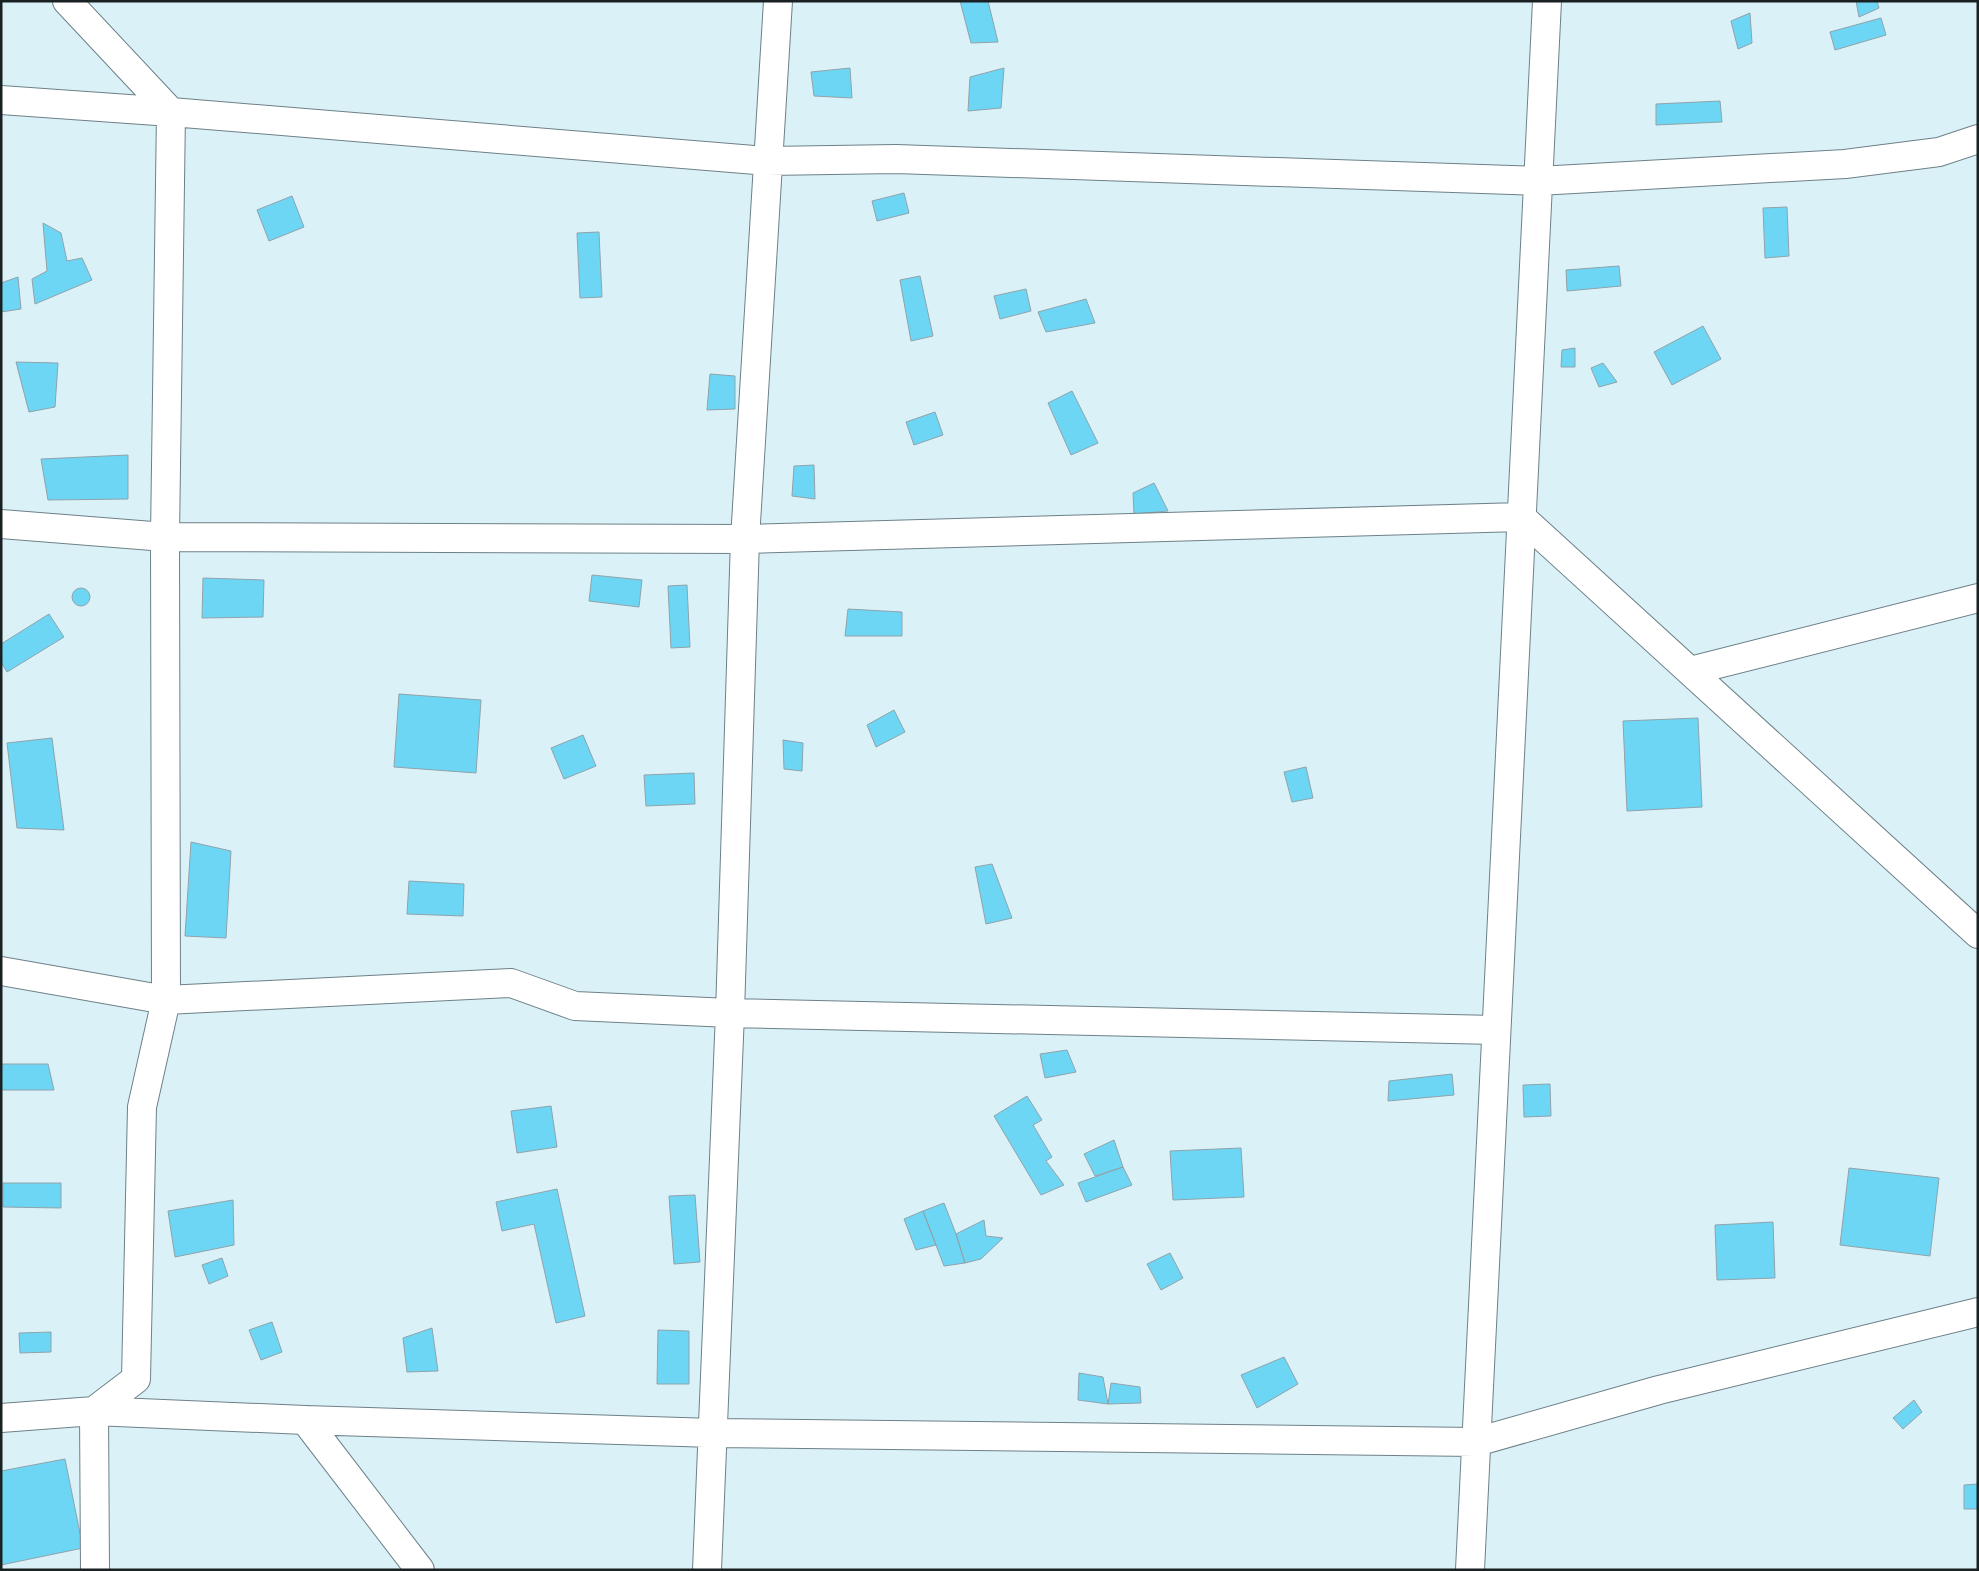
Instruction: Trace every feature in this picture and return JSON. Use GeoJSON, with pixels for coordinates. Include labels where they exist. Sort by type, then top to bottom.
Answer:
{"type":"FeatureCollection","features":[{"type":"Feature","properties":{"kind":"street"},"geometry":{"type":"LineString","coordinates":[[67,1],[171,112],[165,537],[166,1000],[142,1107],[136,1379],[94,1411]]}},
{"type":"Feature","properties":{"kind":"street"},"geometry":{"type":"LineString","coordinates":[[706,1570],[730,1013],[745,539],[778,1]]}},
{"type":"Feature","properties":{"kind":"street"},"geometry":{"type":"LineString","coordinates":[[1470,1570],[1546,1]]}},
{"type":"Feature","properties":{"kind":"street"},"geometry":{"type":"LineString","coordinates":[[1,100],[171,112],[767,161],[896,159],[1538,181],[1845,164],[1939,152],[1978,140]]}},
{"type":"Feature","properties":{"kind":"street"},"geometry":{"type":"LineString","coordinates":[[1,524],[165,537],[745,539],[1521,517],[1978,934]]}},
{"type":"Feature","properties":{"kind":"street"},"geometry":{"type":"LineString","coordinates":[[1690,671],[1978,598]]}},
{"type":"Feature","properties":{"kind":"street"},"geometry":{"type":"LineString","coordinates":[[1,971],[166,1000],[511,983],[575,1006],[730,1013],[1496,1030]]}},
{"type":"Feature","properties":{"kind":"street"},"geometry":{"type":"LineString","coordinates":[[1,1418],[94,1411],[712,1433],[1476,1442],[1659,1390],[1978,1312]]}},
{"type":"Feature","properties":{"kind":"street"},"geometry":{"type":"LineString","coordinates":[[94,1411],[95,1570]]}},
{"type":"Feature","properties":{"kind":"street"},"geometry":{"type":"LineString","coordinates":[[305,1420],[420,1570]]}},
{"type":"Feature","properties":{"kind":"building"},"geometry":{"type":"Polygon","coordinates":[[[960,1],[988,1],[998,42],[971,43],[960,1]]]}},
{"type":"Feature","properties":{"kind":"building"},"geometry":{"type":"Polygon","coordinates":[[[1856,1],[1877,1],[1879,8],[1859,17],[1856,1]]]}},
{"type":"Feature","properties":{"kind":"building"},"geometry":{"type":"Polygon","coordinates":[[[1750,13],[1752,43],[1738,49],[1731,21],[1750,13]]]}},
{"type":"Feature","properties":{"kind":"building"},"geometry":{"type":"Polygon","coordinates":[[[1881,18],[1886,35],[1835,50],[1830,32],[1881,18]]]}},
{"type":"Feature","properties":{"kind":"building"},"geometry":{"type":"Polygon","coordinates":[[[850,68],[852,98],[814,96],[811,72],[850,68]]]}},
{"type":"Feature","properties":{"kind":"building"},"geometry":{"type":"Polygon","coordinates":[[[1004,68],[1001,108],[968,111],[970,77],[1004,68]]]}},
{"type":"Feature","properties":{"kind":"building"},"geometry":{"type":"Polygon","coordinates":[[[1720,101],[1722,122],[1656,125],[1656,104],[1720,101]]]}},
{"type":"Feature","properties":{"kind":"building"},"geometry":{"type":"Polygon","coordinates":[[[904,193],[909,213],[877,221],[872,201],[904,193]]]}},
{"type":"Feature","properties":{"kind":"building"},"geometry":{"type":"Polygon","coordinates":[[[292,196],[304,227],[269,241],[257,210],[292,196]]]}},
{"type":"Feature","properties":{"kind":"building"},"geometry":{"type":"Polygon","coordinates":[[[1787,207],[1789,256],[1765,258],[1763,208],[1787,207]]]}},
{"type":"Feature","properties":{"kind":"building"},"geometry":{"type":"Polygon","coordinates":[[[43,223],[61,233],[67,261],[82,258],[92,280],[35,304],[32,279],[47,271],[43,223]]]}},
{"type":"Feature","properties":{"kind":"building"},"geometry":{"type":"Polygon","coordinates":[[[599,232],[602,297],[580,298],[577,233],[599,232]]]}},
{"type":"Feature","properties":{"kind":"building"},"geometry":{"type":"Polygon","coordinates":[[[1619,266],[1621,286],[1567,291],[1566,270],[1619,266]]]}},
{"type":"Feature","properties":{"kind":"building"},"geometry":{"type":"Polygon","coordinates":[[[920,276],[933,336],[911,341],[900,280],[920,276]]]}},
{"type":"Feature","properties":{"kind":"building"},"geometry":{"type":"Polygon","coordinates":[[[18,277],[21,309],[1,312],[1,283],[18,277]]]}},
{"type":"Feature","properties":{"kind":"building"},"geometry":{"type":"Polygon","coordinates":[[[1026,289],[1031,311],[1000,319],[994,296],[1026,289]]]}},
{"type":"Feature","properties":{"kind":"building"},"geometry":{"type":"Polygon","coordinates":[[[1086,299],[1095,323],[1046,332],[1038,312],[1086,299]]]}},
{"type":"Feature","properties":{"kind":"building"},"geometry":{"type":"Polygon","coordinates":[[[1703,326],[1721,359],[1672,385],[1654,352],[1703,326]]]}},
{"type":"Feature","properties":{"kind":"building"},"geometry":{"type":"Polygon","coordinates":[[[1575,348],[1575,367],[1561,367],[1562,350],[1575,348]]]}},
{"type":"Feature","properties":{"kind":"building"},"geometry":{"type":"Polygon","coordinates":[[[16,362],[58,363],[55,407],[29,412],[16,362]]]}},
{"type":"Feature","properties":{"kind":"building"},"geometry":{"type":"Polygon","coordinates":[[[1603,363],[1617,382],[1599,387],[1591,368],[1603,363]]]}},
{"type":"Feature","properties":{"kind":"building"},"geometry":{"type":"Polygon","coordinates":[[[710,374],[735,376],[735,409],[707,410],[710,374]]]}},
{"type":"Feature","properties":{"kind":"building"},"geometry":{"type":"Polygon","coordinates":[[[1072,391],[1098,443],[1071,455],[1048,403],[1072,391]]]}},
{"type":"Feature","properties":{"kind":"building"},"geometry":{"type":"Polygon","coordinates":[[[935,412],[943,435],[914,445],[906,422],[935,412]]]}},
{"type":"Feature","properties":{"kind":"building"},"geometry":{"type":"Polygon","coordinates":[[[128,455],[128,499],[48,500],[41,459],[128,455]]]}},
{"type":"Feature","properties":{"kind":"building"},"geometry":{"type":"Polygon","coordinates":[[[814,465],[815,499],[792,496],[794,466],[814,465]]]}},
{"type":"Feature","properties":{"kind":"building"},"geometry":{"type":"Polygon","coordinates":[[[1154,483],[1168,511],[1134,514],[1133,493],[1154,483]]]}},
{"type":"Feature","properties":{"kind":"building"},"geometry":{"type":"Polygon","coordinates":[[[592,575],[642,580],[639,607],[589,601],[592,575]]]}},
{"type":"Feature","properties":{"kind":"building"},"geometry":{"type":"Polygon","coordinates":[[[203,578],[264,580],[263,617],[202,618],[203,578]]]}},
{"type":"Feature","properties":{"kind":"building"},"geometry":{"type":"Polygon","coordinates":[[[687,585],[690,647],[671,648],[668,586],[687,585]]]}},
{"type":"Feature","properties":{"kind":"building"},"geometry":{"type":"Polygon","coordinates":[[[81,588],[87,591],[90,597],[87,603],[81,606],[75,603],[72,597],[75,591],[81,588]]]}},
{"type":"Feature","properties":{"kind":"building"},"geometry":{"type":"Polygon","coordinates":[[[848,609],[902,612],[902,636],[845,636],[848,609]]]}},
{"type":"Feature","properties":{"kind":"building"},"geometry":{"type":"Polygon","coordinates":[[[49,614],[64,637],[7,672],[1,662],[1,644],[49,614]]]}},
{"type":"Feature","properties":{"kind":"building"},"geometry":{"type":"Polygon","coordinates":[[[399,694],[481,700],[476,773],[394,767],[399,694]]]}},
{"type":"Feature","properties":{"kind":"building"},"geometry":{"type":"Polygon","coordinates":[[[894,710],[905,732],[876,747],[867,725],[894,710]]]}},
{"type":"Feature","properties":{"kind":"building"},"geometry":{"type":"Polygon","coordinates":[[[1698,718],[1702,807],[1627,811],[1623,721],[1698,718]]]}},
{"type":"Feature","properties":{"kind":"building"},"geometry":{"type":"Polygon","coordinates":[[[583,735],[596,766],[564,779],[551,748],[583,735]]]}},
{"type":"Feature","properties":{"kind":"building"},"geometry":{"type":"Polygon","coordinates":[[[52,738],[64,830],[17,828],[7,743],[52,738]]]}},
{"type":"Feature","properties":{"kind":"building"},"geometry":{"type":"Polygon","coordinates":[[[783,740],[803,743],[802,771],[784,769],[783,740]]]}},
{"type":"Feature","properties":{"kind":"building"},"geometry":{"type":"Polygon","coordinates":[[[1306,767],[1313,798],[1292,802],[1284,772],[1306,767]]]}},
{"type":"Feature","properties":{"kind":"building"},"geometry":{"type":"Polygon","coordinates":[[[694,773],[695,804],[646,806],[644,775],[694,773]]]}},
{"type":"Feature","properties":{"kind":"building"},"geometry":{"type":"Polygon","coordinates":[[[191,842],[231,851],[226,938],[185,936],[191,842]]]}},
{"type":"Feature","properties":{"kind":"building"},"geometry":{"type":"Polygon","coordinates":[[[992,864],[1012,918],[986,924],[975,867],[992,864]]]}},
{"type":"Feature","properties":{"kind":"building"},"geometry":{"type":"Polygon","coordinates":[[[409,881],[464,884],[463,916],[407,914],[409,881]]]}},
{"type":"Feature","properties":{"kind":"building"},"geometry":{"type":"Polygon","coordinates":[[[1067,1050],[1076,1072],[1045,1078],[1040,1054],[1067,1050]]]}},
{"type":"Feature","properties":{"kind":"building"},"geometry":{"type":"Polygon","coordinates":[[[1,1064],[48,1064],[54,1090],[1,1090],[1,1064]]]}},
{"type":"Feature","properties":{"kind":"building"},"geometry":{"type":"Polygon","coordinates":[[[1452,1074],[1454,1095],[1388,1101],[1389,1081],[1452,1074]]]}},
{"type":"Feature","properties":{"kind":"building"},"geometry":{"type":"Polygon","coordinates":[[[1550,1084],[1551,1116],[1524,1117],[1523,1085],[1550,1084]]]}},
{"type":"Feature","properties":{"kind":"building"},"geometry":{"type":"Polygon","coordinates":[[[1027,1096],[1042,1120],[1033,1125],[1052,1157],[1046,1161],[1064,1185],[1041,1195],[994,1116],[1027,1096]]]}},
{"type":"Feature","properties":{"kind":"building"},"geometry":{"type":"Polygon","coordinates":[[[551,1106],[557,1147],[517,1153],[511,1111],[551,1106]]]}},
{"type":"Feature","properties":{"kind":"building"},"geometry":{"type":"Polygon","coordinates":[[[1114,1140],[1123,1167],[1095,1176],[1084,1154],[1114,1140]]]}},
{"type":"Feature","properties":{"kind":"building"},"geometry":{"type":"Polygon","coordinates":[[[1241,1148],[1244,1197],[1173,1200],[1170,1151],[1241,1148]]]}},
{"type":"Feature","properties":{"kind":"building"},"geometry":{"type":"Polygon","coordinates":[[[1123,1167],[1132,1185],[1086,1202],[1078,1183],[1123,1167]]]}},
{"type":"Feature","properties":{"kind":"building"},"geometry":{"type":"Polygon","coordinates":[[[1849,1168],[1939,1178],[1930,1256],[1840,1245],[1849,1168]]]}},
{"type":"Feature","properties":{"kind":"building"},"geometry":{"type":"Polygon","coordinates":[[[3,1183],[61,1183],[61,1208],[3,1207],[3,1183]]]}},
{"type":"Feature","properties":{"kind":"building"},"geometry":{"type":"Polygon","coordinates":[[[557,1189],[585,1316],[556,1323],[534,1224],[502,1231],[496,1202],[557,1189]]]}},
{"type":"Feature","properties":{"kind":"building"},"geometry":{"type":"Polygon","coordinates":[[[695,1195],[700,1262],[674,1264],[669,1196],[695,1195]]]}},
{"type":"Feature","properties":{"kind":"building"},"geometry":{"type":"Polygon","coordinates":[[[233,1200],[234,1245],[175,1257],[168,1211],[233,1200]]]}},
{"type":"Feature","properties":{"kind":"building"},"geometry":{"type":"Polygon","coordinates":[[[944,1203],[965,1263],[944,1266],[923,1211],[944,1203]]]}},
{"type":"Feature","properties":{"kind":"building"},"geometry":{"type":"Polygon","coordinates":[[[923,1211],[936,1245],[916,1250],[904,1219],[923,1211]]]}},
{"type":"Feature","properties":{"kind":"building"},"geometry":{"type":"Polygon","coordinates":[[[984,1220],[986,1236],[1003,1238],[981,1259],[965,1263],[956,1234],[984,1220]]]}},
{"type":"Feature","properties":{"kind":"building"},"geometry":{"type":"Polygon","coordinates":[[[1773,1222],[1775,1278],[1717,1280],[1715,1225],[1773,1222]]]}},
{"type":"Feature","properties":{"kind":"building"},"geometry":{"type":"Polygon","coordinates":[[[1170,1253],[1183,1278],[1161,1290],[1147,1264],[1170,1253]]]}},
{"type":"Feature","properties":{"kind":"building"},"geometry":{"type":"Polygon","coordinates":[[[222,1258],[228,1276],[209,1284],[202,1265],[222,1258]]]}},
{"type":"Feature","properties":{"kind":"building"},"geometry":{"type":"Polygon","coordinates":[[[272,1322],[282,1352],[261,1360],[249,1330],[272,1322]]]}},
{"type":"Feature","properties":{"kind":"building"},"geometry":{"type":"Polygon","coordinates":[[[432,1328],[438,1371],[407,1372],[403,1338],[432,1328]]]}},
{"type":"Feature","properties":{"kind":"building"},"geometry":{"type":"Polygon","coordinates":[[[658,1330],[689,1331],[689,1384],[657,1384],[658,1330]]]}},
{"type":"Feature","properties":{"kind":"building"},"geometry":{"type":"Polygon","coordinates":[[[51,1332],[51,1352],[20,1353],[19,1333],[51,1332]]]}},
{"type":"Feature","properties":{"kind":"building"},"geometry":{"type":"Polygon","coordinates":[[[1284,1357],[1298,1384],[1257,1408],[1241,1375],[1284,1357]]]}},
{"type":"Feature","properties":{"kind":"building"},"geometry":{"type":"Polygon","coordinates":[[[1079,1373],[1103,1377],[1108,1404],[1078,1400],[1079,1373]]]}},
{"type":"Feature","properties":{"kind":"building"},"geometry":{"type":"Polygon","coordinates":[[[1111,1383],[1140,1387],[1141,1403],[1108,1404],[1111,1383]]]}},
{"type":"Feature","properties":{"kind":"building"},"geometry":{"type":"Polygon","coordinates":[[[1914,1400],[1922,1412],[1903,1429],[1893,1418],[1914,1400]]]}},
{"type":"Feature","properties":{"kind":"building"},"geometry":{"type":"Polygon","coordinates":[[[65,1459],[83,1548],[1,1565],[1,1471],[65,1459]]]}},
{"type":"Feature","properties":{"kind":"building"},"geometry":{"type":"Polygon","coordinates":[[[1978,1484],[1978,1509],[1964,1509],[1964,1485],[1978,1484]]]}}]}
